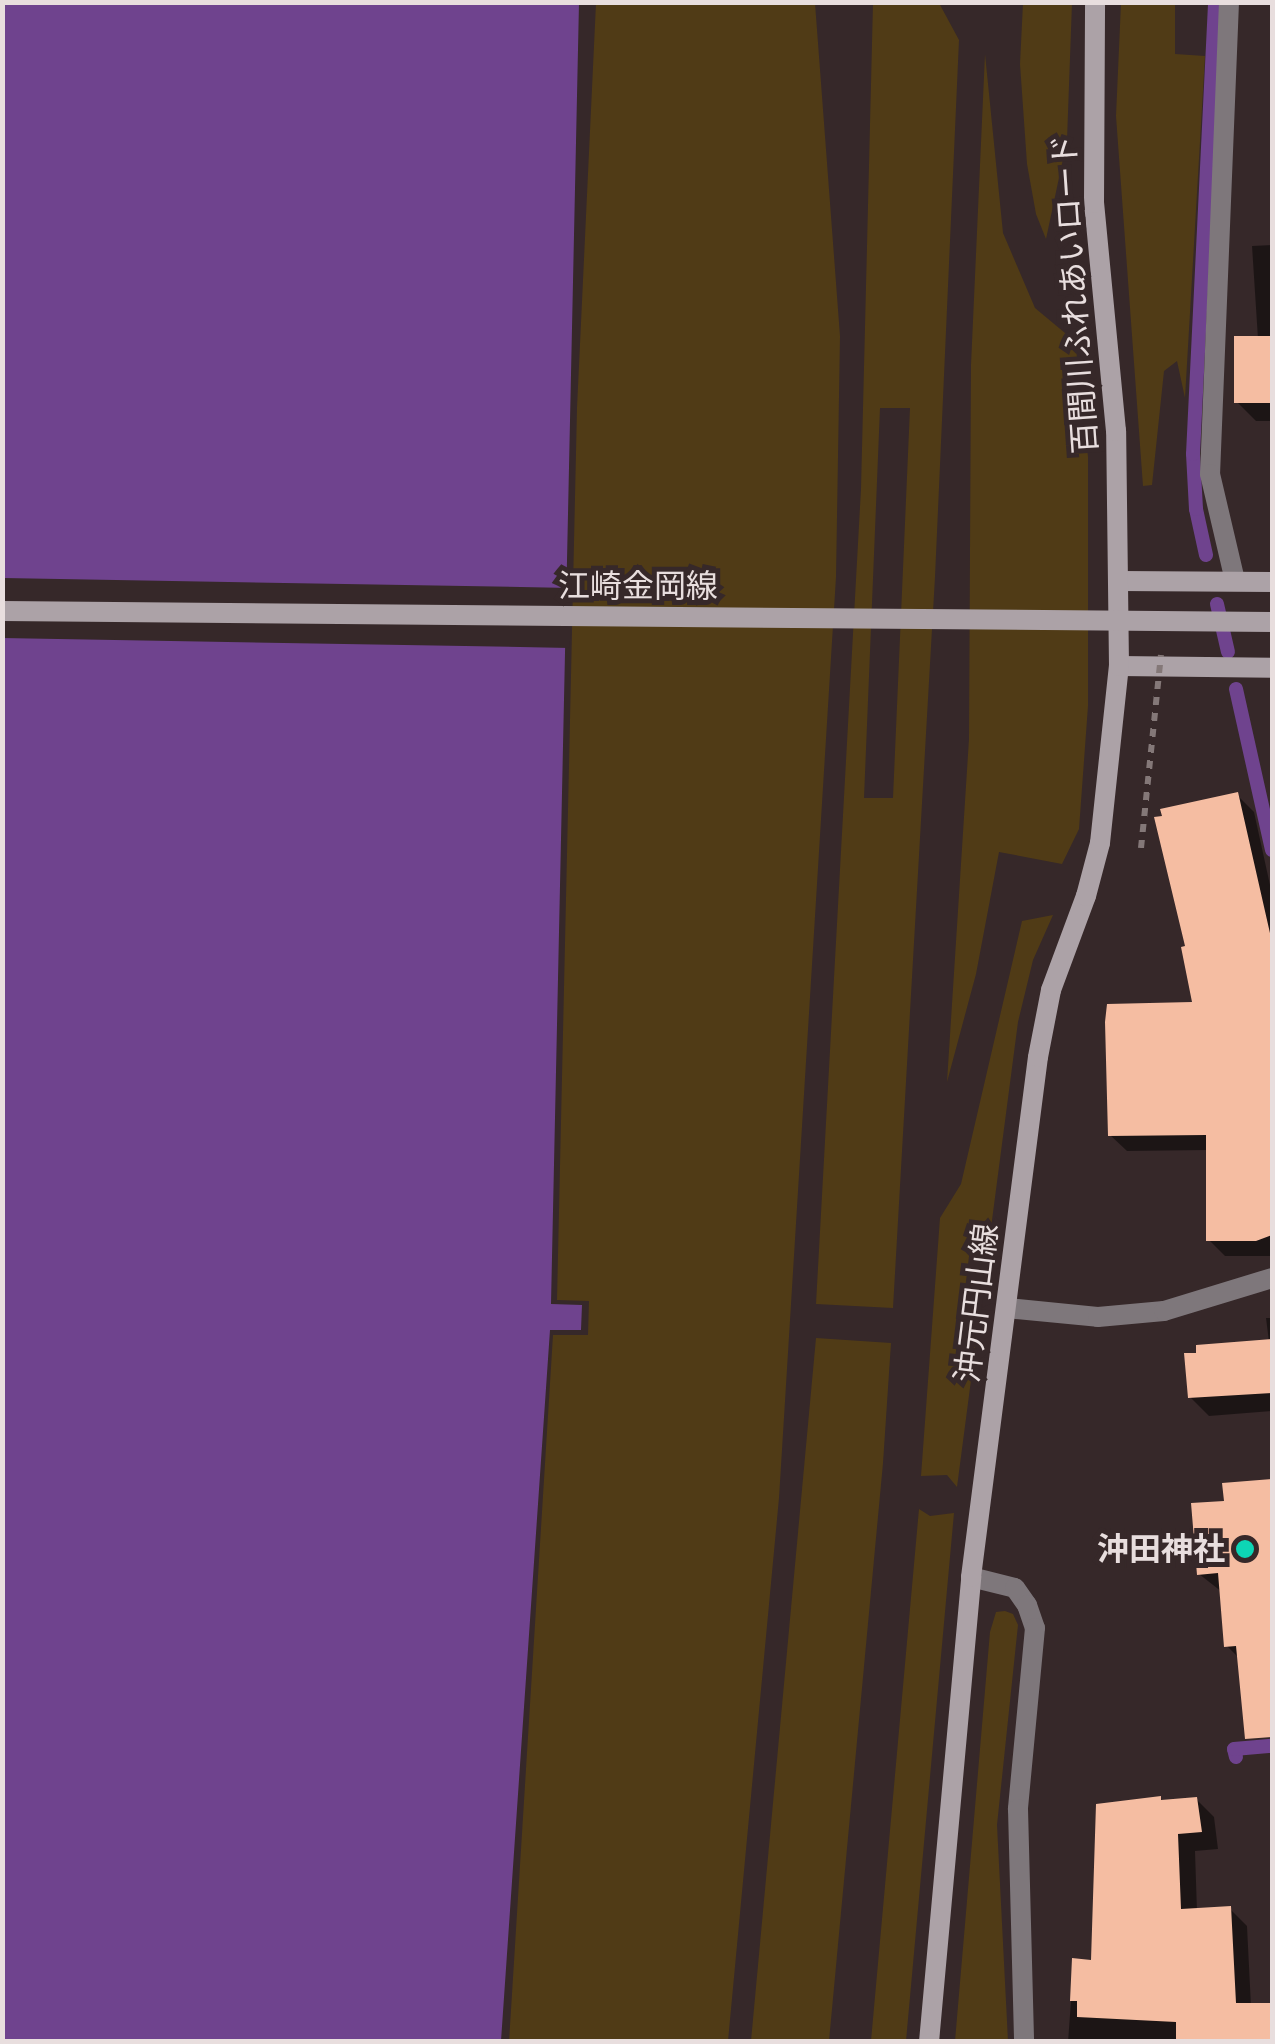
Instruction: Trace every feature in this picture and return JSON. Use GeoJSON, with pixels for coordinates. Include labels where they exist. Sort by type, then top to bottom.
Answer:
{"type":"FeatureCollection","features":[{"type":"Feature","properties":{"kind":"main road","name":"百間川ふれあいロード"},"geometry":{"type":"LineString","coordinates":[[1095,2],[1094,203],[1116,431],[1120,580]]}},
{"type":"Feature","properties":{"kind":"main road"},"geometry":{"type":"LineString","coordinates":[[1120,580],[1272,582]]}},
{"type":"Feature","properties":{"kind":"main road","name":"沖元円山線"},"geometry":{"type":"LineString","coordinates":[[930,2042],[971,1577],[1038,1057],[1051,990],[1086,896],[1100,843],[1119,666],[1120,580]]}},
{"type":"Feature","properties":{"kind":"main road","name":"江崎金岡線"},"geometry":{"type":"LineString","coordinates":[[2,611],[1272,622]]}},
{"type":"Feature","properties":{"kind":"main road"},"geometry":{"type":"LineString","coordinates":[[1119,666],[1272,668]]}},
{"type":"Feature","properties":{"kind":"street"},"geometry":{"type":"LineString","coordinates":[[1230,2],[1210,474],[1235,581]]}},
{"type":"Feature","properties":{"kind":"street"},"geometry":{"type":"LineString","coordinates":[[1007,1308],[1098,1317],[1164,1310],[1272,1278]]}},
{"type":"Feature","properties":{"kind":"street"},"geometry":{"type":"LineString","coordinates":[[971,1577],[1015,1588],[1028,1605],[1035,1628],[1018,1810],[1024,2042]]}},
{"type":"Feature","properties":{"kind":"path"},"geometry":{"type":"LineString","coordinates":[[1141,848],[1161,651]]}},
{"type":"Feature","properties":{"kind":"shaded area"},"geometry":{"type":"Polygon","coordinates":[[[3,3],[579,3],[551,1304],[582,1305],[581,1330],[550,1330],[501,2041],[3,2042],[3,3]]]}},
{"type":"Feature","properties":{"kind":"shaded area"},"geometry":{"type":"Polygon","coordinates":[[[596,3],[815,3],[840,336],[836,577],[779,1498],[728,2041],[509,2042],[553,1335],[588,1335],[589,1301],[557,1300],[577,408],[596,3]]]}},
{"type":"Feature","properties":{"kind":"shaded area"},"geometry":{"type":"Polygon","coordinates":[[[873,3],[939,3],[959,40],[935,577],[893,1308],[816,1304],[861,489],[873,3]],[[880,408],[864,798],[893,798],[910,408],[880,408]]]}},
{"type":"Feature","properties":{"kind":"shaded area"},"geometry":{"type":"Polygon","coordinates":[[[1023,3],[1072,3],[1067,140],[1046,239],[1036,214],[1027,164],[1020,64],[1023,3]]]}},
{"type":"Feature","properties":{"kind":"shaded area"},"geometry":{"type":"Polygon","coordinates":[[[1121,3],[1175,3],[1175,54],[1205,56],[1185,398],[1177,361],[1164,371],[1152,485],[1143,486],[1116,116],[1121,3]]]}},
{"type":"Feature","properties":{"kind":"shaded area"},"geometry":{"type":"Polygon","coordinates":[[[985,54],[1003,233],[1035,308],[1065,333],[1076,349],[1088,457],[1088,706],[1079,829],[1062,864],[999,852],[976,974],[947,1082],[969,739],[971,365],[985,54]]]}},
{"type":"Feature","properties":{"kind":"shaded area"},"geometry":{"type":"Polygon","coordinates":[[[1053,915],[1033,960],[1018,1022],[957,1487],[947,1475],[921,1476],[940,1218],[961,1184],[1022,921],[1053,915]]]}},
{"type":"Feature","properties":{"kind":"shaded area"},"geometry":{"type":"Polygon","coordinates":[[[816,1338],[891,1343],[883,1463],[829,2041],[751,2041],[816,1338]]]}},
{"type":"Feature","properties":{"kind":"shaded area"},"geometry":{"type":"Polygon","coordinates":[[[919,1509],[930,1516],[954,1513],[906,2041],[871,2041],[919,1509]]]}},
{"type":"Feature","properties":{"kind":"shaded area"},"geometry":{"type":"Polygon","coordinates":[[[996,1612],[1013,1614],[1018,1625],[997,1825],[1008,2041],[955,2041],[990,1632],[996,1612]]]}},
{"type":"Feature","properties":{"kind":"pier"},"geometry":{"type":"Polygon","coordinates":[[[3,578],[571,588],[570,648],[2,638],[3,578]]]}},
{"type":"Feature","properties":{"kind":"building"},"geometry":{"type":"Polygon","coordinates":[[[1234,336],[1272,336],[1272,403],[1234,403],[1234,336]]]}},
{"type":"Feature","properties":{"kind":"building"},"geometry":{"type":"Polygon","coordinates":[[[1238,792],[1272,942],[1272,1235],[1256,1241],[1206,1241],[1206,1135],[1108,1136],[1105,1022],[1107,1004],[1192,1002],[1181,947],[1185,946],[1154,817],[1162,816],[1160,809],[1238,792]]]}},
{"type":"Feature","properties":{"kind":"building"},"geometry":{"type":"Polygon","coordinates":[[[1272,1339],[1272,1393],[1188,1398],[1184,1353],[1196,1353],[1196,1345],[1272,1339]]]}},
{"type":"Feature","properties":{"kind":"building"},"geometry":{"type":"Polygon","coordinates":[[[1272,1479],[1272,1737],[1245,1739],[1236,1646],[1224,1647],[1218,1573],[1197,1575],[1191,1503],[1224,1501],[1222,1483],[1272,1479]]]}},
{"type":"Feature","properties":{"kind":"building"},"geometry":{"type":"Polygon","coordinates":[[[1161,1796],[1161,1800],[1197,1797],[1202,1832],[1178,1834],[1181,1909],[1231,1906],[1236,2003],[1272,2003],[1272,2042],[1176,2042],[1176,2022],[1077,2017],[1077,2001],[1070,2001],[1072,1958],[1091,1960],[1096,1804],[1161,1796]]]}},
{"type":"Feature","properties":{"kind":"waterway"},"geometry":{"type":"LineString","coordinates":[[1206,555],[1196,509],[1193,454],[1215,2]]}},
{"type":"Feature","properties":{"kind":"waterway"},"geometry":{"type":"LineString","coordinates":[[1217,604],[1228,652]]}},
{"type":"Feature","properties":{"kind":"waterway"},"geometry":{"type":"LineString","coordinates":[[1236,689],[1272,850]]}},
{"type":"Feature","properties":{"kind":"waterway"},"geometry":{"type":"LineString","coordinates":[[1236,1757],[1234,1749],[1272,1746]]}},
{"type":"Feature","properties":{"kind":"place","name":"沖田神社"},"geometry":{"type":"Point","coordinates":[1245,1549]}}]}
